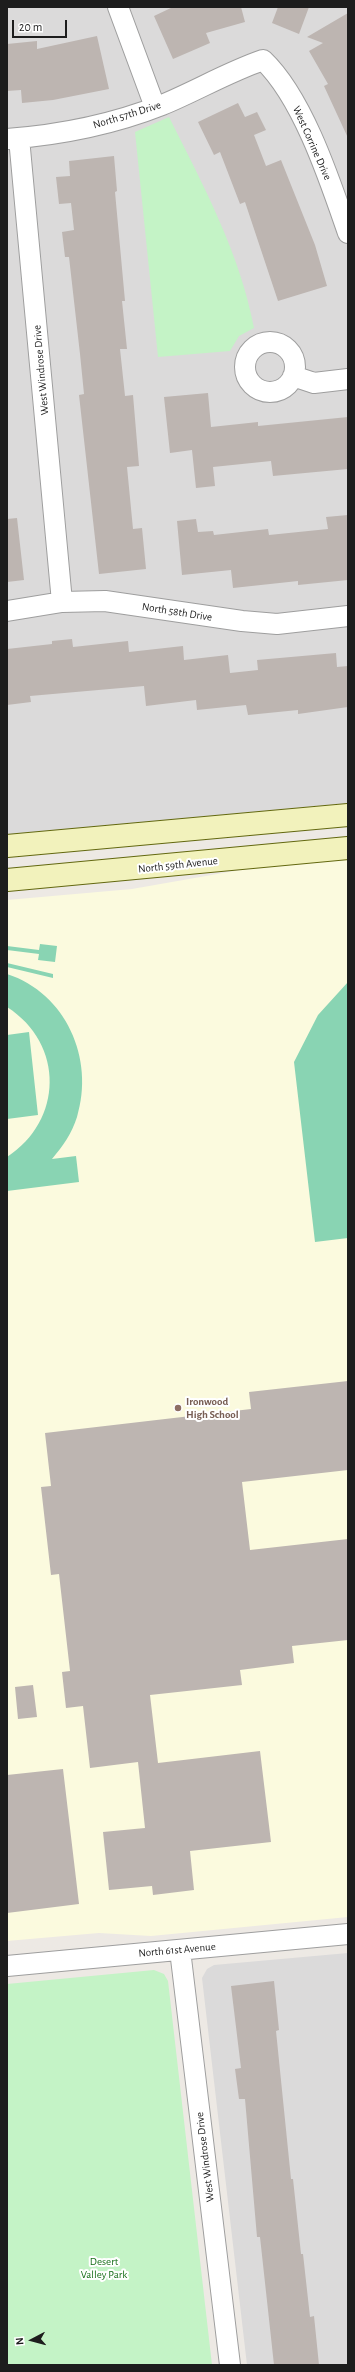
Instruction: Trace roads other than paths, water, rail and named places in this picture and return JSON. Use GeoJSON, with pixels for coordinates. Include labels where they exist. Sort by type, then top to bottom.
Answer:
{"type":"FeatureCollection","features":[{"type":"Feature","properties":{"kind":"main road"},"geometry":{"type":"LineString","coordinates":[[7,846],[348,815]]}},
{"type":"Feature","properties":{"kind":"main road"},"geometry":{"type":"LineString","coordinates":[[81,874],[89,862],[102,851],[134,835]]}},
{"type":"Feature","properties":{"kind":"main road","name":"North 59th Avenue"},"geometry":{"type":"LineString","coordinates":[[7,880],[348,848]]}},
{"type":"Feature","properties":{"kind":"street"},"geometry":{"type":"LineString","coordinates":[[118,7],[155,107]]}},
{"type":"Feature","properties":{"kind":"street","name":"North 57th Drive"},"geometry":{"type":"LineString","coordinates":[[13,139],[85,127],[133,115],[155,107],[263,60]]}},
{"type":"Feature","properties":{"kind":"street","name":"West Corrine Drive"},"geometry":{"type":"LineString","coordinates":[[263,60],[274,71],[296,106],[324,168],[348,233]]}},
{"type":"Feature","properties":{"kind":"street","name":"West Windrose Drive"},"geometry":{"type":"LineString","coordinates":[[13,139],[62,602]]}},
{"type":"Feature","properties":{"kind":"street"},"geometry":{"type":"LineString","coordinates":[[293,376],[314,383],[348,379]]}},
{"type":"Feature","properties":{"kind":"street","name":"North 58th Drive"},"geometry":{"type":"LineString","coordinates":[[7,611],[62,602],[105,601],[242,622],[277,624],[348,616]]}},
{"type":"Feature","properties":{"kind":"street","name":"North 61st Avenue"},"geometry":{"type":"LineString","coordinates":[[7,1966],[348,1934]]}},
{"type":"Feature","properties":{"kind":"street","name":"West Windrose Drive"},"geometry":{"type":"LineString","coordinates":[[180,1950],[230,2365]]}},
{"type":"Feature","properties":{"kind":"place","name":"Ironwood High School"},"geometry":{"type":"Point","coordinates":[178,1408]}},
{"type":"Feature","properties":{"kind":"park label","name":"Desert Valley Park"},"geometry":{"type":"Point","coordinates":[104,2268]}}]}
